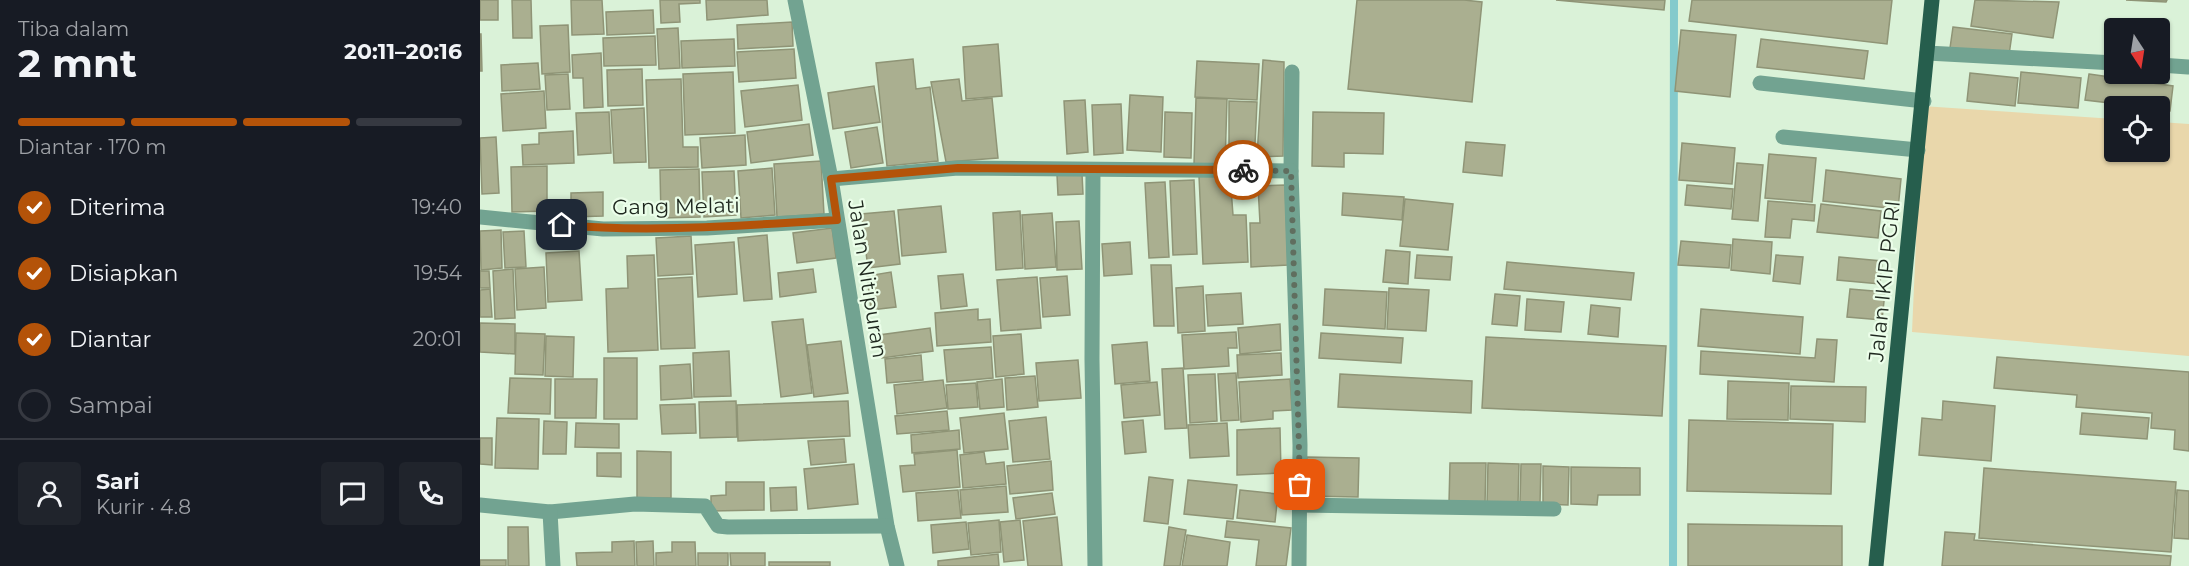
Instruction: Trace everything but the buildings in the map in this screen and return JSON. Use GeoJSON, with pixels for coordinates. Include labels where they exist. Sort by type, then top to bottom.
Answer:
{"type":"FeatureCollection","features":[{"type":"Feature","properties":{"kind":"main road","name":"Jalan IKIP PGRI"},"geometry":{"type":"LineString","coordinates":[[1876,566],[1924,101],[1932,0]]}},
{"type":"Feature","properties":{"kind":"street","name":"Jalan Nitipuran"},"geometry":{"type":"LineString","coordinates":[[795,0],[831,179],[887,526],[897,566]]}},
{"type":"Feature","properties":{"kind":"street"},"geometry":{"type":"LineString","coordinates":[[1927,53],[2104,62]]}},
{"type":"Feature","properties":{"kind":"street"},"geometry":{"type":"LineString","coordinates":[[2170,66],[2188,67]]}},
{"type":"Feature","properties":{"kind":"street"},"geometry":{"type":"LineString","coordinates":[[1292,72],[1291,171],[1300,433],[1299,566]]}},
{"type":"Feature","properties":{"kind":"street"},"geometry":{"type":"LineString","coordinates":[[1760,83],[1924,101]]}},
{"type":"Feature","properties":{"kind":"street"},"geometry":{"type":"LineString","coordinates":[[1783,137],[1918,150]]}},
{"type":"Feature","properties":{"kind":"street"},"geometry":{"type":"LineString","coordinates":[[831,179],[958,168],[1291,171]]}},
{"type":"Feature","properties":{"kind":"street"},"geometry":{"type":"LineString","coordinates":[[1093,170],[1092,359],[1095,566]]}},
{"type":"Feature","properties":{"kind":"street","name":"Gang Melati"},"geometry":{"type":"LineString","coordinates":[[480,217],[603,228],[707,228],[837,220]]}},
{"type":"Feature","properties":{"kind":"street"},"geometry":{"type":"LineString","coordinates":[[480,505],[550,512],[635,504],[690,504],[705,506],[718,525],[728,527],[887,526]]}},
{"type":"Feature","properties":{"kind":"street"},"geometry":{"type":"LineString","coordinates":[[1300,505],[1554,509]]}},
{"type":"Feature","properties":{"kind":"street"},"geometry":{"type":"LineString","coordinates":[[550,512],[553,566]]}},
{"type":"Feature","properties":{"kind":"shaded area"},"geometry":{"type":"Polygon","coordinates":[[[1922,106],[2104,118],[2104,162],[2170,162],[2170,123],[2189,124],[2189,356],[1912,332],[1922,106]]]}},
{"type":"Feature","properties":{"kind":"waterway"},"geometry":{"type":"LineString","coordinates":[[1673,566],[1674,0]]}},
{"type":"Feature","properties":{"kind":"way so far"},"geometry":{"type":"LineString","coordinates":[[1243,170],[1291,171],[1300,485]]}},
{"type":"Feature","properties":{"kind":"route"},"geometry":{"type":"LineString","coordinates":[[562,225],[603,228],[707,228],[837,220],[831,179],[958,168],[1243,170]]}}]}
